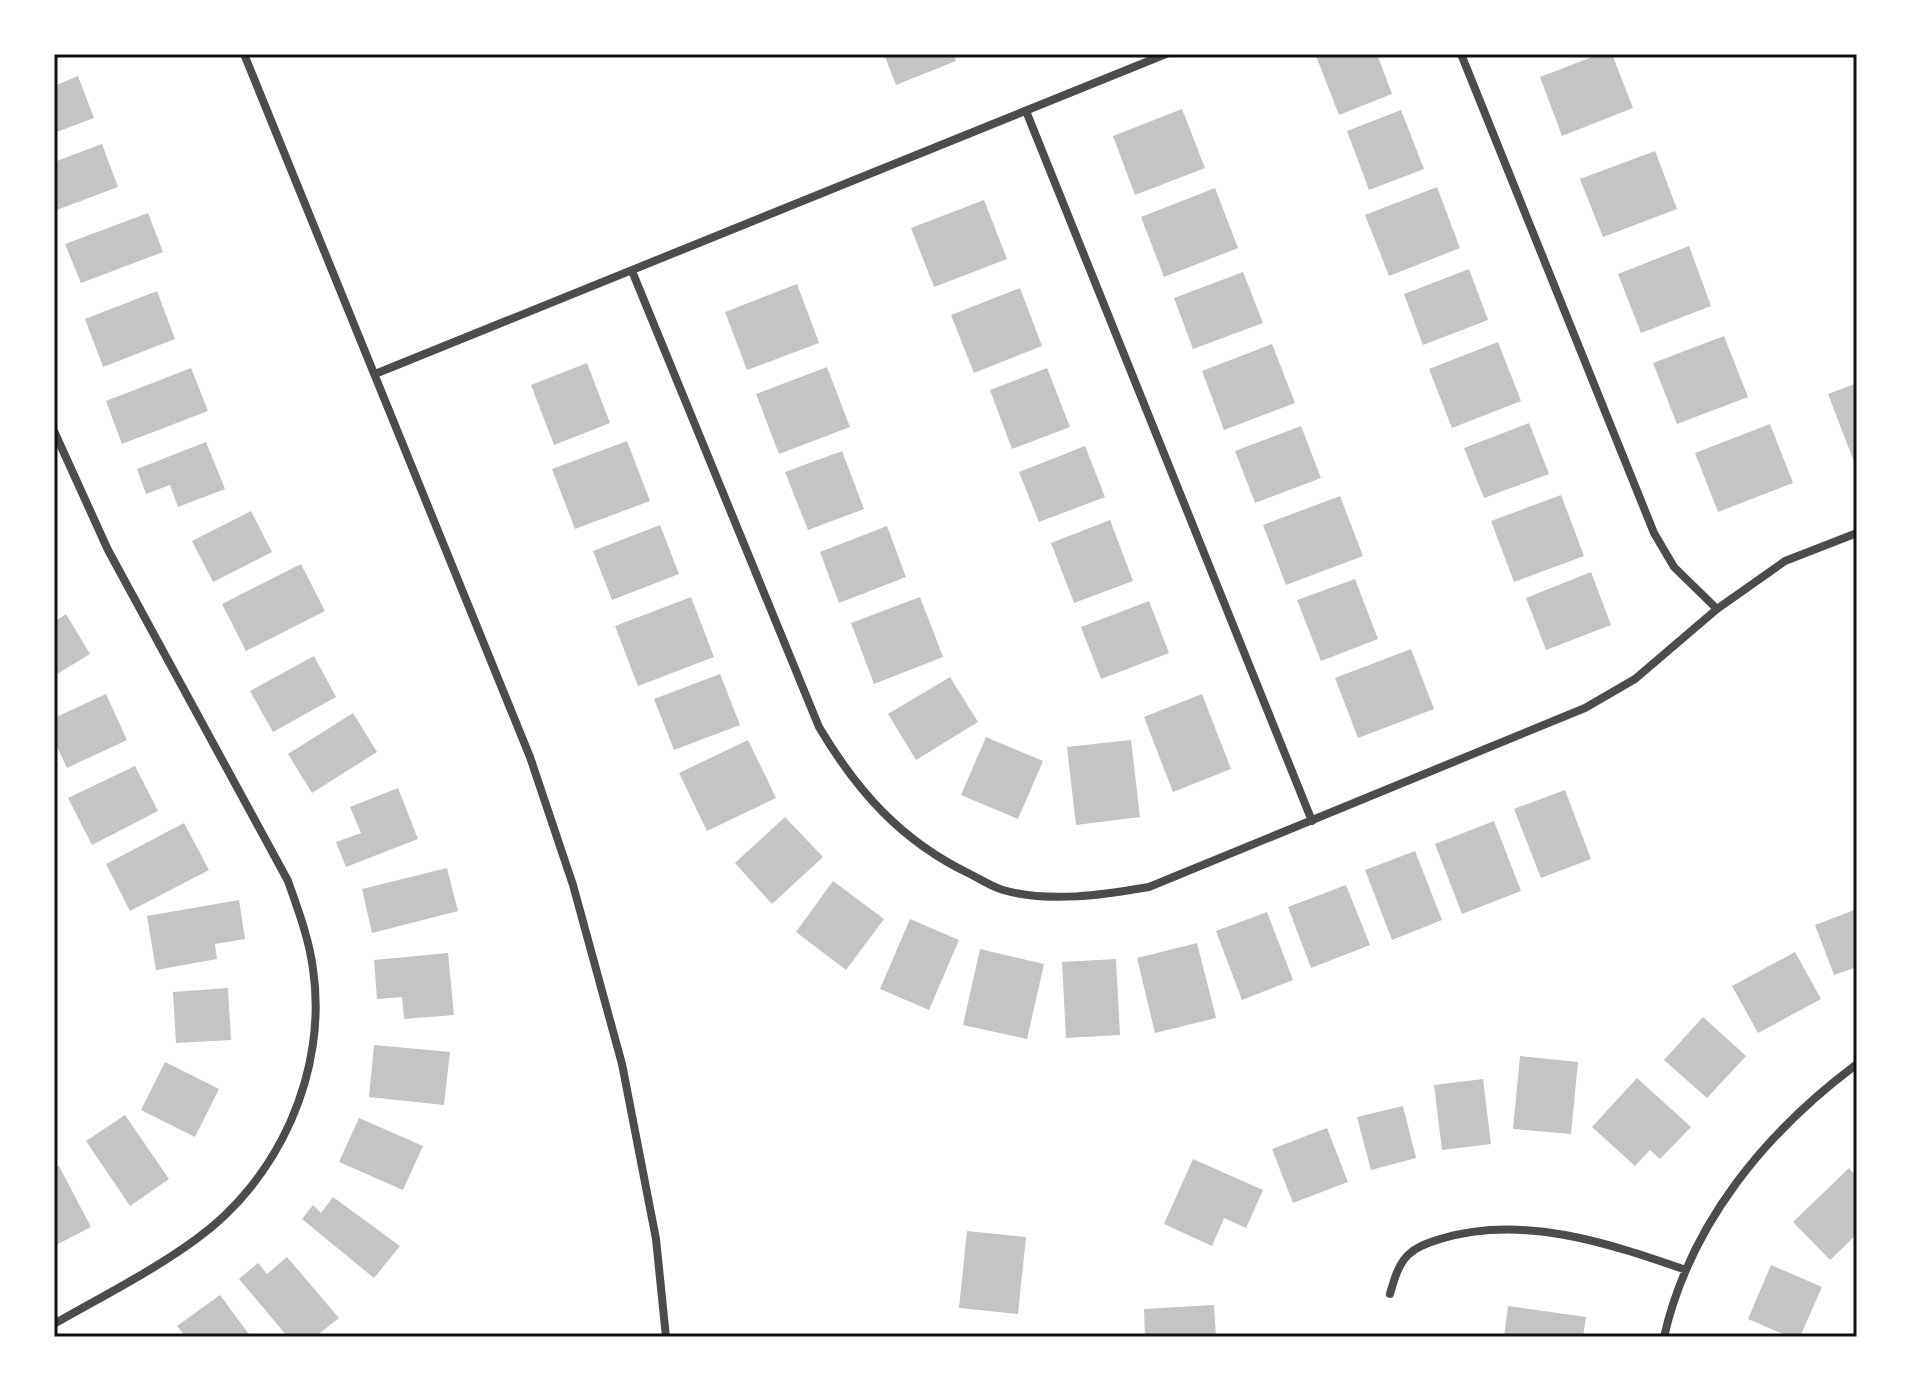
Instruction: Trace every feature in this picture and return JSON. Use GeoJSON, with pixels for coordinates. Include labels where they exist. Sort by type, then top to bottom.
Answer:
{"type":"FeatureCollection","features":[{"type":"Feature","properties":{"kind":"street"},"geometry":{"type":"LineString","coordinates":[[244,54],[530,757],[573,885],[622,1064],[656,1239],[666,1337]]}},
{"type":"Feature","properties":{"kind":"street"},"geometry":{"type":"LineString","coordinates":[[375,374],[1166,54]]}},
{"type":"Feature","properties":{"kind":"street"},"geometry":{"type":"LineString","coordinates":[[1461,54],[1654,533],[1674,567],[1717,609]]}},
{"type":"Feature","properties":{"kind":"street"},"geometry":{"type":"LineString","coordinates":[[1026,111],[1312,821]]}},
{"type":"Feature","properties":{"kind":"street"},"geometry":{"type":"LineString","coordinates":[[632,271],[819,727],[846,773],[872,805],[914,843],[1003,890],[1097,896],[1149,887],[1585,708],[1635,679],[1717,609],[1785,561],[1857,533]]}},
{"type":"Feature","properties":{"kind":"street"},"geometry":{"type":"LineString","coordinates":[[54,431],[108,550],[288,881],[307,936],[314,971],[315,1025],[311,1057],[297,1108],[276,1151],[240,1200],[197,1239],[54,1324]]}},
{"type":"Feature","properties":{"kind":"street"},"geometry":{"type":"LineString","coordinates":[[1664,1337],[1686,1270],[1728,1193],[1759,1152],[1812,1097],[1857,1064]]}},
{"type":"Feature","properties":{"kind":"street"},"geometry":{"type":"LineString","coordinates":[[1390,1294],[1406,1256],[1419,1246],[1459,1233],[1518,1230],[1559,1233],[1615,1245],[1686,1270]]}},
{"type":"Feature","properties":{"kind":"building"},"geometry":{"type":"Polygon","coordinates":[[[884,54],[953,54],[956,61],[896,85],[884,54]]]}},
{"type":"Feature","properties":{"kind":"building"},"geometry":{"type":"Polygon","coordinates":[[[1377,54],[1392,94],[1339,115],[1316,56],[1377,54]]]}},
{"type":"Feature","properties":{"kind":"building"},"geometry":{"type":"Polygon","coordinates":[[[1600,54],[1612,54],[1633,108],[1562,136],[1540,77],[1600,54]]]}},
{"type":"Feature","properties":{"kind":"building"},"geometry":{"type":"Polygon","coordinates":[[[78,76],[94,118],[54,133],[54,86],[78,76]]]}},
{"type":"Feature","properties":{"kind":"building"},"geometry":{"type":"Polygon","coordinates":[[[1182,109],[1205,168],[1135,195],[1113,136],[1182,109]]]}},
{"type":"Feature","properties":{"kind":"building"},"geometry":{"type":"Polygon","coordinates":[[[1401,110],[1424,169],[1369,190],[1347,131],[1401,110]]]}},
{"type":"Feature","properties":{"kind":"building"},"geometry":{"type":"Polygon","coordinates":[[[102,144],[118,187],[54,211],[54,162],[102,144]]]}},
{"type":"Feature","properties":{"kind":"building"},"geometry":{"type":"Polygon","coordinates":[[[1655,151],[1677,209],[1603,237],[1580,179],[1655,151]]]}},
{"type":"Feature","properties":{"kind":"building"},"geometry":{"type":"Polygon","coordinates":[[[1437,187],[1460,248],[1389,276],[1365,215],[1437,187]]]}},
{"type":"Feature","properties":{"kind":"building"},"geometry":{"type":"Polygon","coordinates":[[[1215,188],[1238,248],[1164,277],[1141,217],[1215,188]]]}},
{"type":"Feature","properties":{"kind":"building"},"geometry":{"type":"Polygon","coordinates":[[[984,200],[1007,259],[934,287],[911,228],[984,200]]]}},
{"type":"Feature","properties":{"kind":"building"},"geometry":{"type":"Polygon","coordinates":[[[148,213],[163,252],[81,283],[65,244],[148,213]]]}},
{"type":"Feature","properties":{"kind":"building"},"geometry":{"type":"Polygon","coordinates":[[[1689,246],[1711,306],[1641,333],[1618,274],[1689,246]]]}},
{"type":"Feature","properties":{"kind":"building"},"geometry":{"type":"Polygon","coordinates":[[[1469,269],[1488,320],[1423,345],[1404,294],[1469,269]]]}},
{"type":"Feature","properties":{"kind":"building"},"geometry":{"type":"Polygon","coordinates":[[[1243,272],[1263,323],[1193,349],[1174,298],[1243,272]]]}},
{"type":"Feature","properties":{"kind":"building"},"geometry":{"type":"Polygon","coordinates":[[[797,284],[819,343],[747,370],[725,312],[797,284]]]}},
{"type":"Feature","properties":{"kind":"building"},"geometry":{"type":"Polygon","coordinates":[[[1020,288],[1042,346],[974,373],[951,315],[1020,288]]]}},
{"type":"Feature","properties":{"kind":"building"},"geometry":{"type":"Polygon","coordinates":[[[157,291],[175,339],[103,367],[85,319],[157,291]]]}},
{"type":"Feature","properties":{"kind":"building"},"geometry":{"type":"Polygon","coordinates":[[[1724,336],[1748,397],[1677,424],[1653,363],[1724,336]]]}},
{"type":"Feature","properties":{"kind":"building"},"geometry":{"type":"Polygon","coordinates":[[[1498,342],[1521,401],[1452,428],[1429,369],[1498,342]]]}},
{"type":"Feature","properties":{"kind":"building"},"geometry":{"type":"Polygon","coordinates":[[[1272,344],[1295,403],[1224,430],[1202,371],[1272,344]]]}},
{"type":"Feature","properties":{"kind":"building"},"geometry":{"type":"Polygon","coordinates":[[[587,363],[610,423],[554,445],[531,385],[587,363]]]}},
{"type":"Feature","properties":{"kind":"building"},"geometry":{"type":"Polygon","coordinates":[[[827,367],[850,427],[779,454],[756,394],[827,367]]]}},
{"type":"Feature","properties":{"kind":"building"},"geometry":{"type":"Polygon","coordinates":[[[191,368],[208,411],[122,444],[106,401],[191,368]]]}},
{"type":"Feature","properties":{"kind":"building"},"geometry":{"type":"Polygon","coordinates":[[[1047,368],[1070,427],[1012,449],[990,390],[1047,368]]]}},
{"type":"Feature","properties":{"kind":"building"},"geometry":{"type":"Polygon","coordinates":[[[1857,383],[1857,458],[1853,459],[1828,394],[1857,383]]]}},
{"type":"Feature","properties":{"kind":"building"},"geometry":{"type":"Polygon","coordinates":[[[1529,423],[1549,474],[1484,498],[1464,448],[1529,423]]]}},
{"type":"Feature","properties":{"kind":"building"},"geometry":{"type":"Polygon","coordinates":[[[1770,424],[1793,483],[1718,512],[1695,453],[1770,424]]]}},
{"type":"Feature","properties":{"kind":"building"},"geometry":{"type":"Polygon","coordinates":[[[1301,426],[1321,478],[1255,503],[1235,451],[1301,426]]]}},
{"type":"Feature","properties":{"kind":"building"},"geometry":{"type":"Polygon","coordinates":[[[627,441],[650,501],[575,529],[552,469],[627,441]]]}},
{"type":"Feature","properties":{"kind":"building"},"geometry":{"type":"Polygon","coordinates":[[[206,442],[225,489],[178,507],[170,485],[146,494],[137,469],[206,442]]]}},
{"type":"Feature","properties":{"kind":"building"},"geometry":{"type":"Polygon","coordinates":[[[1085,446],[1105,497],[1039,522],[1019,472],[1085,446]]]}},
{"type":"Feature","properties":{"kind":"building"},"geometry":{"type":"Polygon","coordinates":[[[842,451],[864,509],[808,530],[785,472],[842,451]]]}},
{"type":"Feature","properties":{"kind":"building"},"geometry":{"type":"Polygon","coordinates":[[[1561,495],[1584,556],[1514,582],[1491,521],[1561,495]]]}},
{"type":"Feature","properties":{"kind":"building"},"geometry":{"type":"Polygon","coordinates":[[[1340,496],[1363,556],[1286,585],[1263,525],[1340,496]]]}},
{"type":"Feature","properties":{"kind":"building"},"geometry":{"type":"Polygon","coordinates":[[[251,511],[272,552],[213,582],[192,541],[251,511]]]}},
{"type":"Feature","properties":{"kind":"building"},"geometry":{"type":"Polygon","coordinates":[[[1110,520],[1133,581],[1074,603],[1051,543],[1110,520]]]}},
{"type":"Feature","properties":{"kind":"building"},"geometry":{"type":"Polygon","coordinates":[[[660,525],[679,574],[612,600],[593,551],[660,525]]]}},
{"type":"Feature","properties":{"kind":"building"},"geometry":{"type":"Polygon","coordinates":[[[887,526],[906,577],[839,603],[820,552],[887,526]]]}},
{"type":"Feature","properties":{"kind":"building"},"geometry":{"type":"Polygon","coordinates":[[[301,564],[325,611],[246,651],[222,604],[301,564]]]}},
{"type":"Feature","properties":{"kind":"building"},"geometry":{"type":"Polygon","coordinates":[[[1591,572],[1611,625],[1546,650],[1526,598],[1591,572]]]}},
{"type":"Feature","properties":{"kind":"building"},"geometry":{"type":"Polygon","coordinates":[[[1355,579],[1378,639],[1321,661],[1297,600],[1355,579]]]}},
{"type":"Feature","properties":{"kind":"building"},"geometry":{"type":"Polygon","coordinates":[[[691,597],[714,657],[638,686],[615,626],[691,597]]]}},
{"type":"Feature","properties":{"kind":"building"},"geometry":{"type":"Polygon","coordinates":[[[920,597],[943,657],[874,684],[851,623],[920,597]]]}},
{"type":"Feature","properties":{"kind":"building"},"geometry":{"type":"Polygon","coordinates":[[[1149,601],[1169,653],[1101,679],[1081,627],[1149,601]]]}},
{"type":"Feature","properties":{"kind":"building"},"geometry":{"type":"Polygon","coordinates":[[[66,614],[90,654],[54,676],[54,622],[66,614]]]}},
{"type":"Feature","properties":{"kind":"building"},"geometry":{"type":"Polygon","coordinates":[[[1411,649],[1434,709],[1358,738],[1335,678],[1411,649]]]}},
{"type":"Feature","properties":{"kind":"building"},"geometry":{"type":"Polygon","coordinates":[[[314,656],[336,697],[273,732],[250,691],[314,656]]]}},
{"type":"Feature","properties":{"kind":"building"},"geometry":{"type":"Polygon","coordinates":[[[720,674],[740,725],[674,750],[654,699],[720,674]]]}},
{"type":"Feature","properties":{"kind":"building"},"geometry":{"type":"Polygon","coordinates":[[[950,677],[978,722],[916,760],[888,714],[950,677]]]}},
{"type":"Feature","properties":{"kind":"building"},"geometry":{"type":"Polygon","coordinates":[[[106,694],[127,740],[67,768],[54,740],[54,718],[106,694]]]}},
{"type":"Feature","properties":{"kind":"building"},"geometry":{"type":"Polygon","coordinates":[[[1202,694],[1231,769],[1173,792],[1144,717],[1202,694]]]}},
{"type":"Feature","properties":{"kind":"building"},"geometry":{"type":"Polygon","coordinates":[[[353,713],[377,752],[312,793],[288,754],[353,713]]]}},
{"type":"Feature","properties":{"kind":"building"},"geometry":{"type":"Polygon","coordinates":[[[986,737],[1043,761],[1018,819],[961,795],[986,737]]]}},
{"type":"Feature","properties":{"kind":"building"},"geometry":{"type":"Polygon","coordinates":[[[748,740],[776,798],[707,831],[679,773],[748,740]]]}},
{"type":"Feature","properties":{"kind":"building"},"geometry":{"type":"Polygon","coordinates":[[[1131,740],[1140,817],[1076,825],[1067,747],[1131,740]]]}},
{"type":"Feature","properties":{"kind":"building"},"geometry":{"type":"Polygon","coordinates":[[[135,766],[158,811],[92,845],[68,798],[135,766]]]}},
{"type":"Feature","properties":{"kind":"building"},"geometry":{"type":"Polygon","coordinates":[[[398,788],[418,839],[346,867],[336,842],[361,833],[350,807],[398,788]]]}},
{"type":"Feature","properties":{"kind":"building"},"geometry":{"type":"Polygon","coordinates":[[[1565,790],[1591,859],[1541,878],[1514,809],[1565,790]]]}},
{"type":"Feature","properties":{"kind":"building"},"geometry":{"type":"Polygon","coordinates":[[[785,817],[823,857],[772,904],[735,863],[785,817]]]}},
{"type":"Feature","properties":{"kind":"building"},"geometry":{"type":"Polygon","coordinates":[[[1494,821],[1521,891],[1462,914],[1435,844],[1494,821]]]}},
{"type":"Feature","properties":{"kind":"building"},"geometry":{"type":"Polygon","coordinates":[[[184,823],[209,870],[130,911],[106,864],[184,823]]]}},
{"type":"Feature","properties":{"kind":"building"},"geometry":{"type":"Polygon","coordinates":[[[1415,851],[1442,920],[1392,940],[1365,870],[1415,851]]]}},
{"type":"Feature","properties":{"kind":"building"},"geometry":{"type":"Polygon","coordinates":[[[447,868],[458,911],[372,933],[362,889],[447,868]]]}},
{"type":"Feature","properties":{"kind":"building"},"geometry":{"type":"Polygon","coordinates":[[[833,881],[884,919],[846,970],[796,932],[833,881]]]}},
{"type":"Feature","properties":{"kind":"building"},"geometry":{"type":"Polygon","coordinates":[[[1346,885],[1370,945],[1311,968],[1288,907],[1346,885]]]}},
{"type":"Feature","properties":{"kind":"building"},"geometry":{"type":"Polygon","coordinates":[[[239,900],[245,939],[215,944],[217,959],[156,970],[147,916],[239,900]]]}},
{"type":"Feature","properties":{"kind":"building"},"geometry":{"type":"Polygon","coordinates":[[[1857,909],[1857,967],[1834,975],[1815,925],[1857,909]]]}},
{"type":"Feature","properties":{"kind":"building"},"geometry":{"type":"Polygon","coordinates":[[[1267,912],[1293,980],[1242,1000],[1216,931],[1267,912]]]}},
{"type":"Feature","properties":{"kind":"building"},"geometry":{"type":"Polygon","coordinates":[[[910,919],[959,940],[929,1010],[880,989],[910,919]]]}},
{"type":"Feature","properties":{"kind":"building"},"geometry":{"type":"Polygon","coordinates":[[[1197,943],[1216,1018],[1155,1033],[1137,958],[1197,943]]]}},
{"type":"Feature","properties":{"kind":"building"},"geometry":{"type":"Polygon","coordinates":[[[980,949],[1044,964],[1027,1039],[963,1025],[980,949]]]}},
{"type":"Feature","properties":{"kind":"building"},"geometry":{"type":"Polygon","coordinates":[[[1795,952],[1821,999],[1758,1033],[1732,986],[1795,952]]]}},
{"type":"Feature","properties":{"kind":"building"},"geometry":{"type":"Polygon","coordinates":[[[448,953],[454,1015],[404,1019],[402,997],[377,999],[374,960],[448,953]]]}},
{"type":"Feature","properties":{"kind":"building"},"geometry":{"type":"Polygon","coordinates":[[[1116,959],[1120,1035],[1066,1038],[1062,962],[1116,959]]]}},
{"type":"Feature","properties":{"kind":"building"},"geometry":{"type":"Polygon","coordinates":[[[228,988],[231,1040],[176,1043],[173,992],[228,988]]]}},
{"type":"Feature","properties":{"kind":"building"},"geometry":{"type":"Polygon","coordinates":[[[1703,1017],[1746,1056],[1707,1098],[1664,1060],[1703,1017]]]}},
{"type":"Feature","properties":{"kind":"building"},"geometry":{"type":"Polygon","coordinates":[[[374,1045],[450,1052],[444,1105],[369,1097],[374,1045]]]}},
{"type":"Feature","properties":{"kind":"building"},"geometry":{"type":"Polygon","coordinates":[[[1520,1056],[1578,1062],[1571,1134],[1513,1129],[1520,1056]]]}},
{"type":"Feature","properties":{"kind":"building"},"geometry":{"type":"Polygon","coordinates":[[[165,1062],[219,1089],[195,1137],[141,1110],[165,1062]]]}},
{"type":"Feature","properties":{"kind":"building"},"geometry":{"type":"Polygon","coordinates":[[[1637,1078],[1691,1127],[1660,1159],[1650,1150],[1635,1166],[1592,1127],[1637,1078]]]}},
{"type":"Feature","properties":{"kind":"building"},"geometry":{"type":"Polygon","coordinates":[[[1483,1079],[1491,1144],[1442,1150],[1434,1085],[1483,1079]]]}},
{"type":"Feature","properties":{"kind":"building"},"geometry":{"type":"Polygon","coordinates":[[[1403,1106],[1416,1158],[1371,1170],[1357,1117],[1403,1106]]]}},
{"type":"Feature","properties":{"kind":"building"},"geometry":{"type":"Polygon","coordinates":[[[125,1115],[169,1179],[130,1206],[86,1141],[125,1115]]]}},
{"type":"Feature","properties":{"kind":"building"},"geometry":{"type":"Polygon","coordinates":[[[359,1118],[423,1146],[403,1190],[339,1162],[359,1118]]]}},
{"type":"Feature","properties":{"kind":"building"},"geometry":{"type":"Polygon","coordinates":[[[1327,1128],[1348,1182],[1293,1203],[1272,1149],[1327,1128]]]}},
{"type":"Feature","properties":{"kind":"building"},"geometry":{"type":"Polygon","coordinates":[[[1193,1159],[1263,1190],[1246,1228],[1224,1218],[1212,1246],[1164,1224],[1193,1159]]]}},
{"type":"Feature","properties":{"kind":"building"},"geometry":{"type":"Polygon","coordinates":[[[59,1166],[91,1227],[54,1246],[54,1168],[59,1166]]]}},
{"type":"Feature","properties":{"kind":"building"},"geometry":{"type":"Polygon","coordinates":[[[1849,1168],[1857,1177],[1857,1234],[1830,1260],[1793,1222],[1849,1168]]]}},
{"type":"Feature","properties":{"kind":"building"},"geometry":{"type":"Polygon","coordinates":[[[333,1197],[400,1246],[374,1278],[302,1219],[313,1205],[321,1213],[333,1197]]]}},
{"type":"Feature","properties":{"kind":"building"},"geometry":{"type":"Polygon","coordinates":[[[967,1231],[1026,1237],[1018,1314],[959,1308],[967,1231]]]}},
{"type":"Feature","properties":{"kind":"building"},"geometry":{"type":"Polygon","coordinates":[[[287,1257],[339,1318],[315,1337],[288,1337],[239,1279],[258,1263],[267,1274],[287,1257]]]}},
{"type":"Feature","properties":{"kind":"building"},"geometry":{"type":"Polygon","coordinates":[[[1771,1265],[1822,1287],[1800,1337],[1790,1337],[1748,1319],[1771,1265]]]}},
{"type":"Feature","properties":{"kind":"building"},"geometry":{"type":"Polygon","coordinates":[[[220,1295],[251,1337],[186,1337],[177,1326],[220,1295]]]}},
{"type":"Feature","properties":{"kind":"building"},"geometry":{"type":"Polygon","coordinates":[[[1214,1305],[1216,1337],[1145,1337],[1144,1309],[1214,1305]]]}},
{"type":"Feature","properties":{"kind":"building"},"geometry":{"type":"Polygon","coordinates":[[[1508,1306],[1586,1317],[1583,1337],[1504,1337],[1508,1306]]]}}]}
